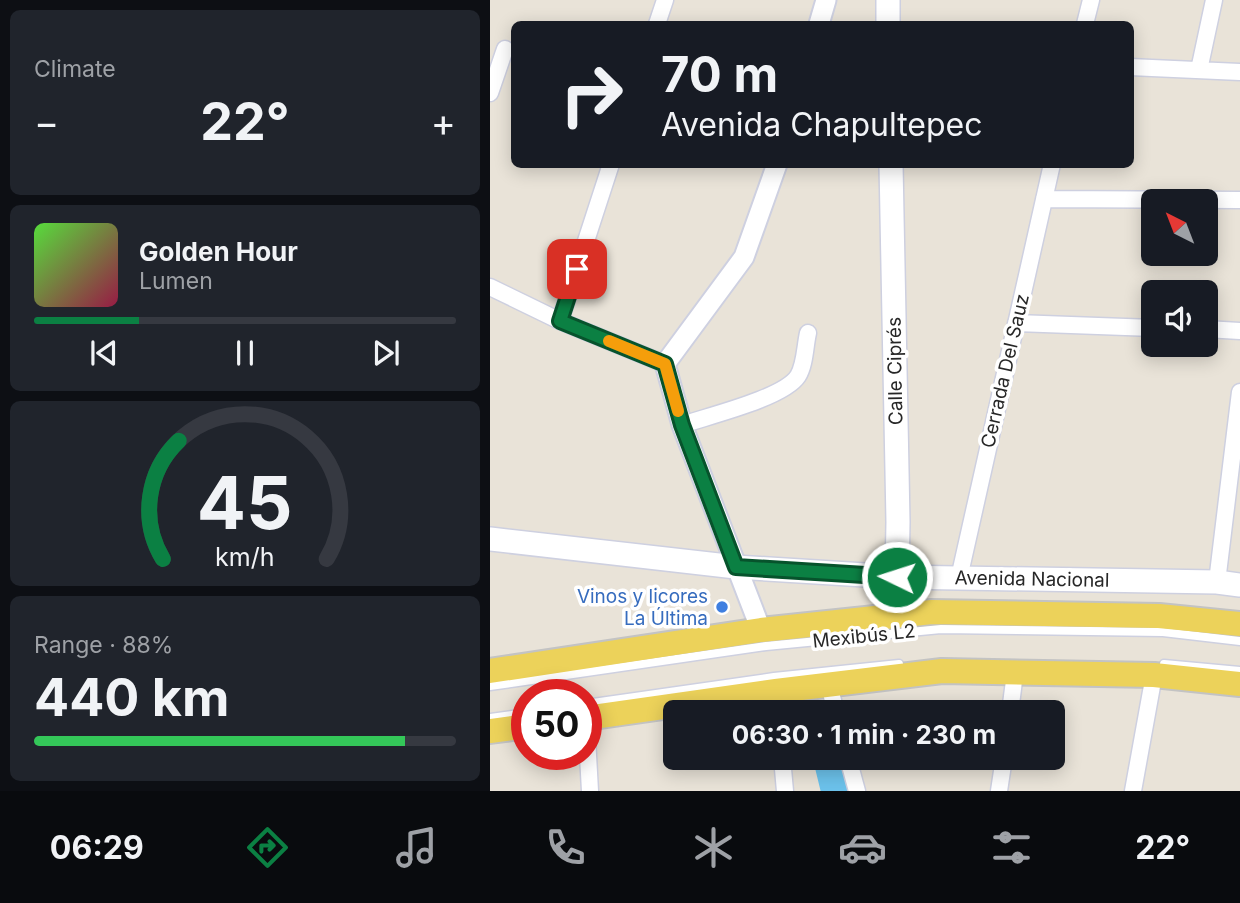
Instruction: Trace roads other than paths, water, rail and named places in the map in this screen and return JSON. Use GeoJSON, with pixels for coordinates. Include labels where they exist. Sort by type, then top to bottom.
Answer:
{"type":"FeatureCollection","features":[{"type":"Feature","properties":{"kind":"main road"},"geometry":{"type":"LineString","coordinates":[[888,0],[888,21]]}},
{"type":"Feature","properties":{"kind":"main road","name":"Calle Ciprés"},"geometry":{"type":"LineString","coordinates":[[891,168],[897,577]]}},
{"type":"Feature","properties":{"kind":"main road","name":"Avenida Nacional"},"geometry":{"type":"LineString","coordinates":[[490,539],[736,567],[897,577],[1229,584]]}},
{"type":"Feature","properties":{"kind":"main road"},"geometry":{"type":"LineString","coordinates":[[490,671],[761,630],[932,612],[1159,616],[1240,624]]}},
{"type":"Feature","properties":{"kind":"main road"},"geometry":{"type":"LineString","coordinates":[[780,700],[828,684],[942,671],[1015,673],[1151,669],[1240,684]]}},
{"type":"Feature","properties":{"kind":"main road"},"geometry":{"type":"LineString","coordinates":[[602,717],[663,711]]}},
{"type":"Feature","properties":{"kind":"main road"},"geometry":{"type":"LineString","coordinates":[[490,731],[511,728]]}},
{"type":"Feature","properties":{"kind":"street"},"geometry":{"type":"LineString","coordinates":[[658,21],[665,0]]}},
{"type":"Feature","properties":{"kind":"street"},"geometry":{"type":"LineString","coordinates":[[820,21],[826,0]]}},
{"type":"Feature","properties":{"kind":"street"},"geometry":{"type":"LineString","coordinates":[[1085,21],[1091,0]]}},
{"type":"Feature","properties":{"kind":"street"},"geometry":{"type":"LineString","coordinates":[[1199,71],[1214,0]]}},
{"type":"Feature","properties":{"kind":"street"},"geometry":{"type":"LineString","coordinates":[[490,93],[505,49]]}},
{"type":"Feature","properties":{"kind":"street"},"geometry":{"type":"LineString","coordinates":[[1134,67],[1240,72]]}},
{"type":"Feature","properties":{"kind":"street"},"geometry":{"type":"LineString","coordinates":[[560,321],[610,168]]}},
{"type":"Feature","properties":{"kind":"street"},"geometry":{"type":"LineString","coordinates":[[665,364],[744,257],[776,168]]}},
{"type":"Feature","properties":{"kind":"street","name":"Cerrada Del Sauz"},"geometry":{"type":"LineString","coordinates":[[959,578],[1051,168]]}},
{"type":"Feature","properties":{"kind":"street"},"geometry":{"type":"LineString","coordinates":[[1044,199],[1240,200]]}},
{"type":"Feature","properties":{"kind":"street"},"geometry":{"type":"LineString","coordinates":[[490,286],[560,321],[665,364]]}},
{"type":"Feature","properties":{"kind":"street"},"geometry":{"type":"LineString","coordinates":[[1016,323],[1141,328]]}},
{"type":"Feature","properties":{"kind":"street"},"geometry":{"type":"LineString","coordinates":[[1218,330],[1240,331]]}},
{"type":"Feature","properties":{"kind":"street"},"geometry":{"type":"LineString","coordinates":[[682,425],[763,398],[792,383],[800,373],[808,333]]}},
{"type":"Feature","properties":{"kind":"street"},"geometry":{"type":"LineString","coordinates":[[665,364],[682,425],[761,630]]}},
{"type":"Feature","properties":{"kind":"street"},"geometry":{"type":"LineString","coordinates":[[1229,584],[1240,391]]}},
{"type":"Feature","properties":{"kind":"street"},"geometry":{"type":"LineString","coordinates":[[1133,791],[1151,669]]}},
{"type":"Feature","properties":{"kind":"street"},"geometry":{"type":"LineString","coordinates":[[1012,700],[1015,673]]}},
{"type":"Feature","properties":{"kind":"street"},"geometry":{"type":"LineString","coordinates":[[828,684],[833,700]]}},
{"type":"Feature","properties":{"kind":"street"},"geometry":{"type":"LineString","coordinates":[[589,770],[590,791]]}},
{"type":"Feature","properties":{"kind":"street"},"geometry":{"type":"LineString","coordinates":[[783,770],[785,791]]}},
{"type":"Feature","properties":{"kind":"street"},"geometry":{"type":"LineString","coordinates":[[851,770],[857,791]]}},
{"type":"Feature","properties":{"kind":"street"},"geometry":{"type":"LineString","coordinates":[[999,791],[1002,770]]}},
{"type":"Feature","properties":{"kind":"lane","name":"Mexibús L2"},"geometry":{"type":"LineString","coordinates":[[490,686],[766,646],[940,629],[1163,632],[1240,641]]}},
{"type":"Feature","properties":{"kind":"lane","name":"Mexibús L2"},"geometry":{"type":"LineString","coordinates":[[602,702],[774,677],[904,663]]}},
{"type":"Feature","properties":{"kind":"lane"},"geometry":{"type":"LineString","coordinates":[[1151,669],[1240,671]]}},
{"type":"Feature","properties":{"kind":"lane"},"geometry":{"type":"LineString","coordinates":[[490,718],[511,715]]}},
{"type":"Feature","properties":{"kind":"waterway"},"geometry":{"type":"LineString","coordinates":[[830,770],[835,791]]}},
{"type":"Feature","properties":{"kind":"place","name":"Vinos y licores La Última"},"geometry":{"type":"Point","coordinates":[722,607]}}]}
